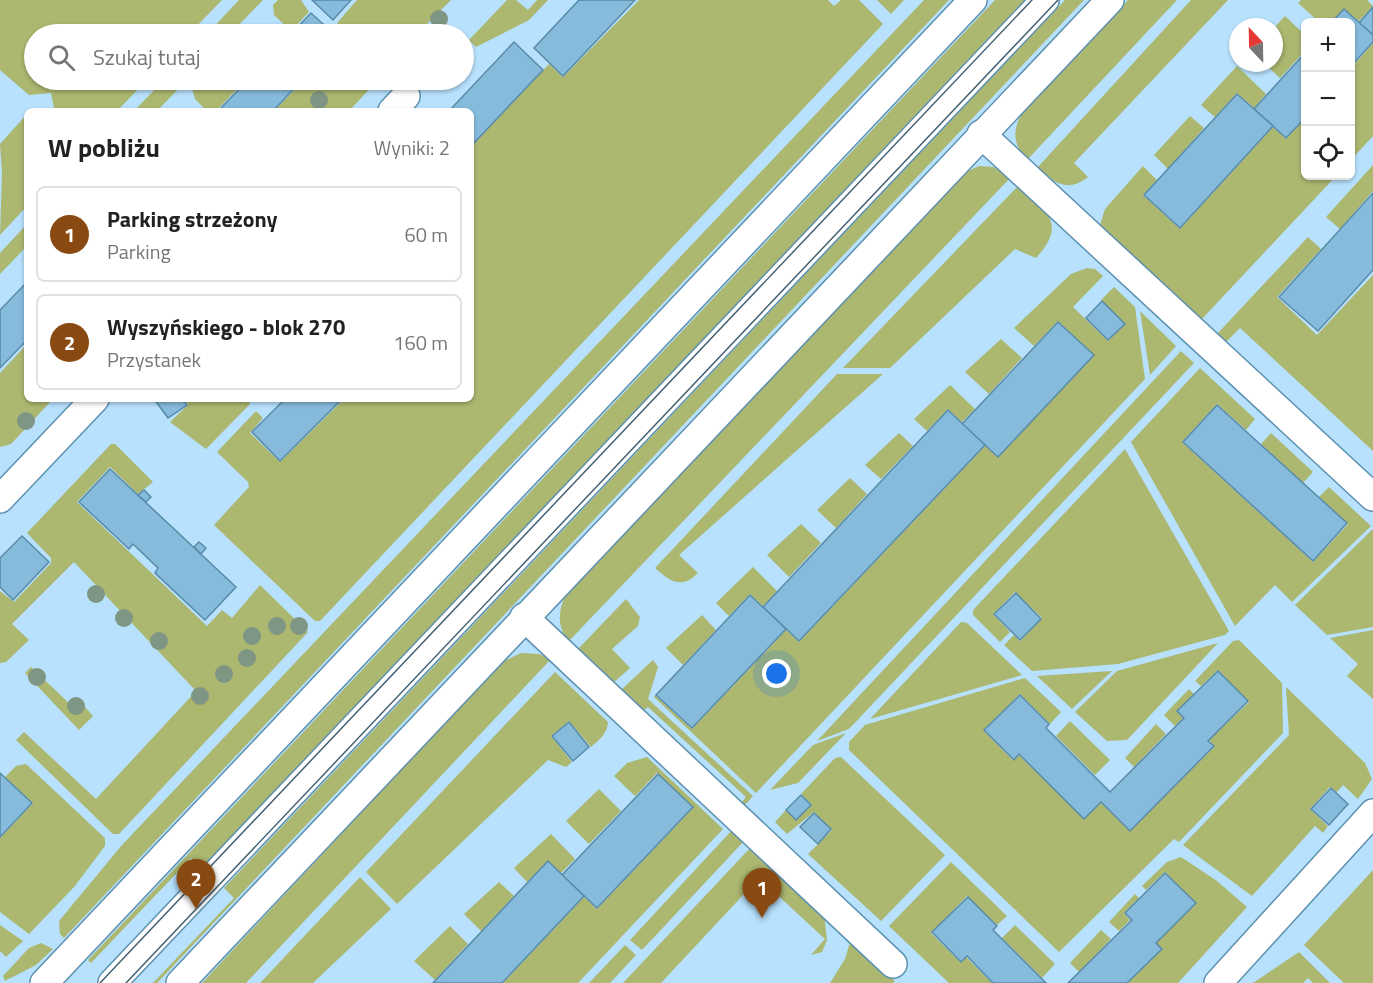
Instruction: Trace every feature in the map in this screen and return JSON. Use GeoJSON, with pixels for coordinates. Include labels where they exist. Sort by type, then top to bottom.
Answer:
{"type":"FeatureCollection","features":[{"type":"Feature","properties":{"kind":"street"},"geometry":{"type":"LineString","coordinates":[[44,983],[973,0]]}},
{"type":"Feature","properties":{"kind":"street"},"geometry":{"type":"LineString","coordinates":[[112,983],[1045,0]]}},
{"type":"Feature","properties":{"kind":"street"},"geometry":{"type":"LineString","coordinates":[[180,983],[1110,0]]}},
{"type":"Feature","properties":{"kind":"street"},"geometry":{"type":"LineString","coordinates":[[981,134],[1373,497]]}},
{"type":"Feature","properties":{"kind":"street"},"geometry":{"type":"LineString","coordinates":[[0,499],[91,402]]}},
{"type":"Feature","properties":{"kind":"street"},"geometry":{"type":"LineString","coordinates":[[524,617],[893,964]]}},
{"type":"Feature","properties":{"kind":"street"},"geometry":{"type":"LineString","coordinates":[[1218,983],[1373,813]]}},
{"type":"Feature","properties":{"kind":"green space"},"geometry":{"type":"Polygon","coordinates":[[[0,0],[222,0],[199,24],[24,24],[24,90],[137,90],[120,108],[54,108],[51,93],[29,95],[0,70],[0,0]]]}},
{"type":"Feature","properties":{"kind":"green space"},"geometry":{"type":"Polygon","coordinates":[[[239,0],[263,0],[240,24],[216,24],[239,0]]]}},
{"type":"Feature","properties":{"kind":"green space"},"geometry":{"type":"Polygon","coordinates":[[[278,0],[301,0],[309,12],[298,24],[284,24],[274,15],[273,5],[278,0]]]}},
{"type":"Feature","properties":{"kind":"green space"},"geometry":{"type":"Polygon","coordinates":[[[357,0],[451,0],[427,24],[337,23],[357,0]]]}},
{"type":"Feature","properties":{"kind":"green space"},"geometry":{"type":"Polygon","coordinates":[[[507,0],[516,0],[528,10],[537,0],[548,0],[529,20],[476,47],[474,35],[507,0]]]}},
{"type":"Feature","properties":{"kind":"green space"},"geometry":{"type":"Polygon","coordinates":[[[639,0],[828,0],[834,6],[841,0],[859,0],[883,24],[320,621],[315,621],[214,525],[249,487],[248,482],[217,452],[256,411],[263,418],[250,433],[280,462],[341,402],[474,402],[474,144],[549,64],[563,77],[639,0]]]}},
{"type":"Feature","properties":{"kind":"green space"},"geometry":{"type":"Polygon","coordinates":[[[877,0],[904,0],[891,14],[877,0]]]}},
{"type":"Feature","properties":{"kind":"green space"},"geometry":{"type":"Polygon","coordinates":[[[924,0],[949,0],[64,938],[60,934],[59,921],[122,845],[924,0]]]}},
{"type":"Feature","properties":{"kind":"green space"},"geometry":{"type":"Polygon","coordinates":[[[995,0],[1025,0],[202,868],[191,858],[91,963],[88,960],[995,0]]]}},
{"type":"Feature","properties":{"kind":"green space"},"geometry":{"type":"Polygon","coordinates":[[[1065,0],[1084,0],[157,983],[153,983],[234,898],[224,888],[1065,0]]]}},
{"type":"Feature","properties":{"kind":"green space"},"geometry":{"type":"Polygon","coordinates":[[[1128,0],[1177,0],[1027,160],[1015,137],[1022,113],[1128,0]]]}},
{"type":"Feature","properties":{"kind":"green space"},"geometry":{"type":"Polygon","coordinates":[[[1191,0],[1228,0],[1074,163],[1088,177],[1074,184],[1061,184],[1037,168],[1191,0]]]}},
{"type":"Feature","properties":{"kind":"green space"},"geometry":{"type":"Polygon","coordinates":[[[1301,0],[1367,0],[1373,6],[1359,21],[1344,9],[1335,18],[1315,18],[1298,3],[1301,0]]]}},
{"type":"Feature","properties":{"kind":"green space"},"geometry":{"type":"Polygon","coordinates":[[[1285,16],[1301,31],[1301,55],[1280,78],[1274,72],[1283,72],[1283,18],[1285,16]]]}},
{"type":"Feature","properties":{"kind":"green space"},"geometry":{"type":"Polygon","coordinates":[[[1373,43],[1373,136],[1355,156],[1355,72],[1355,63],[1373,43]]]}},
{"type":"Feature","properties":{"kind":"green space"},"geometry":{"type":"Polygon","coordinates":[[[1231,72],[1243,72],[1266,94],[1254,108],[1237,93],[1215,117],[1201,105],[1231,72]]]}},
{"type":"Feature","properties":{"kind":"green space"},"geometry":{"type":"Polygon","coordinates":[[[154,90],[177,90],[160,108],[137,108],[154,90]]]}},
{"type":"Feature","properties":{"kind":"green space"},"geometry":{"type":"Polygon","coordinates":[[[193,90],[236,90],[219,108],[204,108],[195,99],[193,90]]]}},
{"type":"Feature","properties":{"kind":"green space"},"geometry":{"type":"Polygon","coordinates":[[[294,90],[369,90],[352,108],[277,108],[294,90]]]}},
{"type":"Feature","properties":{"kind":"green space"},"geometry":{"type":"Polygon","coordinates":[[[1190,116],[1204,128],[1168,169],[1154,155],[1190,116]]]}},
{"type":"Feature","properties":{"kind":"green space"},"geometry":{"type":"Polygon","coordinates":[[[24,117],[24,209],[0,235],[2,173],[0,144],[24,117]]]}},
{"type":"Feature","properties":{"kind":"green space"},"geometry":{"type":"Polygon","coordinates":[[[1301,122],[1301,180],[1332,180],[1202,319],[1100,225],[1105,209],[1143,166],[1157,180],[1143,195],[1180,229],[1273,127],[1286,139],[1301,122]]]}},
{"type":"Feature","properties":{"kind":"green space"},"geometry":{"type":"Polygon","coordinates":[[[1373,165],[1373,191],[1340,229],[1326,217],[1373,165]]]}},
{"type":"Feature","properties":{"kind":"green space"},"geometry":{"type":"Polygon","coordinates":[[[979,166],[993,167],[1011,177],[569,641],[562,631],[560,619],[565,596],[966,172],[979,166]]]}},
{"type":"Feature","properties":{"kind":"green space"},"geometry":{"type":"Polygon","coordinates":[[[1019,185],[1045,210],[1052,226],[1046,246],[1036,258],[1015,249],[890,368],[843,368],[1019,185]]]}},
{"type":"Feature","properties":{"kind":"green space"},"geometry":{"type":"Polygon","coordinates":[[[24,227],[24,249],[0,274],[0,253],[24,227]]]}},
{"type":"Feature","properties":{"kind":"green space"},"geometry":{"type":"Polygon","coordinates":[[[1308,237],[1321,249],[1277,297],[1317,335],[1373,275],[1373,451],[1240,328],[1226,342],[1217,334],[1308,237]]]}},
{"type":"Feature","properties":{"kind":"green space"},"geometry":{"type":"Polygon","coordinates":[[[1087,268],[1095,269],[1103,276],[1073,307],[1108,341],[1125,324],[1101,300],[1114,287],[1135,307],[1145,379],[756,793],[654,697],[655,695],[692,729],[786,630],[799,642],[985,446],[998,457],[1094,355],[1058,321],[1034,346],[1014,328],[1071,274],[1087,268]]]}},
{"type":"Feature","properties":{"kind":"green space"},"geometry":{"type":"Polygon","coordinates":[[[1140,311],[1176,346],[1150,375],[1140,311]]]}},
{"type":"Feature","properties":{"kind":"green space"},"geometry":{"type":"Polygon","coordinates":[[[1001,339],[1022,358],[989,394],[965,372],[1001,339]]]}},
{"type":"Feature","properties":{"kind":"green space"},"geometry":{"type":"Polygon","coordinates":[[[24,347],[24,402],[50,402],[11,444],[0,447],[0,373],[24,347]]]}},
{"type":"Feature","properties":{"kind":"green space"},"geometry":{"type":"Polygon","coordinates":[[[1181,351],[1194,363],[849,729],[817,741],[1181,351]]]}},
{"type":"Feature","properties":{"kind":"green space"},"geometry":{"type":"Polygon","coordinates":[[[1200,368],[1255,419],[1246,430],[1217,404],[1182,442],[1313,562],[1348,524],[1319,497],[1329,487],[1371,526],[1292,602],[1275,585],[1235,626],[1131,442],[1200,368]]]}},
{"type":"Feature","properties":{"kind":"green space"},"geometry":{"type":"Polygon","coordinates":[[[837,374],[883,374],[679,555],[698,573],[686,581],[676,582],[655,568],[837,374]]]}},
{"type":"Feature","properties":{"kind":"green space"},"geometry":{"type":"Polygon","coordinates":[[[950,385],[975,409],[962,422],[948,409],[927,431],[914,419],[950,385]]]}},
{"type":"Feature","properties":{"kind":"green space"},"geometry":{"type":"Polygon","coordinates":[[[186,402],[250,402],[250,404],[206,449],[170,422],[188,405],[186,402]]]}},
{"type":"Feature","properties":{"kind":"green space"},"geometry":{"type":"Polygon","coordinates":[[[899,433],[913,446],[881,479],[865,465],[899,433]]]}},
{"type":"Feature","properties":{"kind":"green space"},"geometry":{"type":"Polygon","coordinates":[[[1271,433],[1313,472],[1303,483],[1261,444],[1271,433]]]}},
{"type":"Feature","properties":{"kind":"green space"},"geometry":{"type":"Polygon","coordinates":[[[111,444],[115,444],[153,482],[138,494],[110,467],[77,502],[207,626],[222,610],[232,618],[260,585],[308,632],[119,834],[113,834],[16,740],[24,732],[96,799],[196,691],[74,562],[12,624],[29,640],[6,662],[0,663],[0,591],[14,602],[51,563],[51,558],[27,533],[111,444]]]}},
{"type":"Feature","properties":{"kind":"green space"},"geometry":{"type":"Polygon","coordinates":[[[1125,449],[1229,631],[1225,635],[1118,664],[1032,671],[1004,645],[1014,635],[1020,641],[1042,618],[1015,592],[993,614],[1010,632],[1000,642],[973,615],[973,610],[1125,449]]]}},
{"type":"Feature","properties":{"kind":"green space"},"geometry":{"type":"Polygon","coordinates":[[[850,478],[867,494],[836,528],[817,510],[850,478]]]}},
{"type":"Feature","properties":{"kind":"green space"},"geometry":{"type":"Polygon","coordinates":[[[801,524],[821,543],[789,577],[767,555],[801,524]]]}},
{"type":"Feature","properties":{"kind":"green space"},"geometry":{"type":"Polygon","coordinates":[[[1373,529],[1373,627],[1327,635],[1295,605],[1373,529]]]}},
{"type":"Feature","properties":{"kind":"green space"},"geometry":{"type":"Polygon","coordinates":[[[753,567],[777,591],[763,606],[750,594],[729,616],[716,603],[753,567]]]}},
{"type":"Feature","properties":{"kind":"green space"},"geometry":{"type":"Polygon","coordinates":[[[626,599],[640,617],[638,626],[612,649],[630,668],[614,682],[578,649],[626,599]]]}},
{"type":"Feature","properties":{"kind":"green space"},"geometry":{"type":"Polygon","coordinates":[[[702,615],[716,630],[683,665],[666,648],[702,615]]]}},
{"type":"Feature","properties":{"kind":"green space"},"geometry":{"type":"Polygon","coordinates":[[[961,622],[967,623],[1022,675],[870,719],[961,622]]]}},
{"type":"Feature","properties":{"kind":"green space"},"geometry":{"type":"Polygon","coordinates":[[[1373,630],[1373,699],[1347,676],[1358,664],[1330,638],[1373,630]]]}},
{"type":"Feature","properties":{"kind":"green space"},"geometry":{"type":"Polygon","coordinates":[[[1239,640],[1282,683],[1283,733],[1179,842],[1174,839],[1059,952],[849,750],[849,742],[865,725],[1025,678],[1061,712],[1050,724],[1020,694],[984,731],[1013,760],[1019,755],[1084,819],[1101,803],[1130,831],[1214,747],[1209,740],[1249,702],[1218,670],[1201,686],[1195,681],[1233,641],[1239,640]]]}},
{"type":"Feature","properties":{"kind":"green space"},"geometry":{"type":"Polygon","coordinates":[[[1218,643],[1127,740],[1107,741],[1075,712],[1117,671],[1218,643]]]}},
{"type":"Feature","properties":{"kind":"green space"},"geometry":{"type":"Polygon","coordinates":[[[521,653],[539,654],[551,659],[246,983],[202,983],[502,662],[521,653]]]}},
{"type":"Feature","properties":{"kind":"green space"},"geometry":{"type":"Polygon","coordinates":[[[653,660],[658,667],[648,699],[753,796],[745,805],[742,802],[746,797],[648,707],[644,710],[622,689],[653,660]]]}},
{"type":"Feature","properties":{"kind":"green space"},"geometry":{"type":"Polygon","coordinates":[[[31,667],[71,705],[78,699],[93,716],[79,730],[25,673],[31,667]]]}},
{"type":"Feature","properties":{"kind":"green space"},"geometry":{"type":"Polygon","coordinates":[[[1112,671],[1072,709],[1037,676],[1112,671]]]}},
{"type":"Feature","properties":{"kind":"green space"},"geometry":{"type":"Polygon","coordinates":[[[555,672],[608,722],[605,733],[591,747],[569,721],[551,736],[572,762],[566,767],[548,760],[397,904],[366,872],[555,672]]]}},
{"type":"Feature","properties":{"kind":"green space"},"geometry":{"type":"Polygon","coordinates":[[[1286,687],[1365,763],[1372,779],[1358,799],[1343,785],[1337,792],[1330,787],[1310,809],[1328,826],[1323,833],[1315,826],[1252,896],[1183,845],[1289,735],[1286,687]]]}},
{"type":"Feature","properties":{"kind":"green space"},"geometry":{"type":"Polygon","coordinates":[[[1189,689],[1194,694],[1177,711],[1183,718],[1175,726],[1164,715],[1189,689]]]}},
{"type":"Feature","properties":{"kind":"green space"},"geometry":{"type":"Polygon","coordinates":[[[1070,721],[1110,760],[1095,775],[1056,736],[1070,721]]]}},
{"type":"Feature","properties":{"kind":"green space"},"geometry":{"type":"Polygon","coordinates":[[[1156,724],[1166,734],[1134,767],[1125,758],[1156,724]]]}},
{"type":"Feature","properties":{"kind":"green space"},"geometry":{"type":"Polygon","coordinates":[[[846,733],[798,783],[770,790],[813,745],[846,733]]]}},
{"type":"Feature","properties":{"kind":"green space"},"geometry":{"type":"Polygon","coordinates":[[[647,757],[723,829],[578,983],[503,983],[584,897],[597,909],[693,808],[657,773],[635,796],[614,776],[627,763],[647,757]]]}},
{"type":"Feature","properties":{"kind":"green space"},"geometry":{"type":"Polygon","coordinates":[[[841,757],[945,855],[881,921],[808,854],[832,830],[814,812],[787,834],[775,822],[786,810],[796,820],[812,805],[801,794],[835,758],[841,757]]]}},
{"type":"Feature","properties":{"kind":"green space"},"geometry":{"type":"Polygon","coordinates":[[[26,764],[105,838],[105,846],[74,887],[29,934],[0,912],[0,838],[33,803],[5,777],[16,766],[26,764]]]}},
{"type":"Feature","properties":{"kind":"green space"},"geometry":{"type":"Polygon","coordinates":[[[599,789],[621,811],[589,844],[566,821],[599,789]]]}},
{"type":"Feature","properties":{"kind":"green space"},"geometry":{"type":"Polygon","coordinates":[[[733,829],[745,840],[642,950],[630,940],[733,829]]]}},
{"type":"Feature","properties":{"kind":"green space"},"geometry":{"type":"Polygon","coordinates":[[[551,834],[575,859],[561,873],[548,861],[527,882],[514,868],[551,834]]]}},
{"type":"Feature","properties":{"kind":"green space"},"geometry":{"type":"Polygon","coordinates":[[[752,846],[824,914],[827,940],[822,952],[811,955],[825,939],[759,878],[661,983],[623,983],[752,846]]]}},
{"type":"Feature","properties":{"kind":"green space"},"geometry":{"type":"Polygon","coordinates":[[[1181,857],[1217,881],[1247,907],[1178,983],[1128,983],[1162,949],[1156,943],[1196,904],[1165,872],[1146,890],[1142,886],[1167,862],[1181,857]]]}},
{"type":"Feature","properties":{"kind":"green space"},"geometry":{"type":"Polygon","coordinates":[[[951,862],[1007,916],[997,925],[967,896],[931,933],[960,962],[966,957],[992,983],[949,983],[889,926],[951,862]]]}},
{"type":"Feature","properties":{"kind":"green space"},"geometry":{"type":"Polygon","coordinates":[[[1373,870],[1373,983],[1344,983],[1304,945],[1373,870]]]}},
{"type":"Feature","properties":{"kind":"green space"},"geometry":{"type":"Polygon","coordinates":[[[360,877],[391,909],[313,983],[260,983],[360,877]]]}},
{"type":"Feature","properties":{"kind":"green space"},"geometry":{"type":"Polygon","coordinates":[[[499,882],[514,896],[481,931],[464,914],[499,882]]]}},
{"type":"Feature","properties":{"kind":"green space"},"geometry":{"type":"Polygon","coordinates":[[[1135,894],[1139,898],[1124,913],[1130,920],[1119,931],[1109,922],[1135,894]]]}},
{"type":"Feature","properties":{"kind":"green space"},"geometry":{"type":"Polygon","coordinates":[[[0,925],[23,941],[6,957],[0,951],[0,925]]]}},
{"type":"Feature","properties":{"kind":"green space"},"geometry":{"type":"Polygon","coordinates":[[[1015,925],[1055,964],[1042,978],[1002,938],[1015,925]]]}},
{"type":"Feature","properties":{"kind":"green space"},"geometry":{"type":"Polygon","coordinates":[[[450,926],[468,944],[435,980],[414,961],[450,926]]]}},
{"type":"Feature","properties":{"kind":"green space"},"geometry":{"type":"Polygon","coordinates":[[[1101,930],[1111,939],[1079,972],[1070,963],[1101,930]]]}},
{"type":"Feature","properties":{"kind":"green space"},"geometry":{"type":"Polygon","coordinates":[[[851,939],[895,981],[893,983],[830,983],[845,959],[851,939]]]}},
{"type":"Feature","properties":{"kind":"green space"},"geometry":{"type":"Polygon","coordinates":[[[41,943],[53,949],[36,965],[5,981],[3,976],[29,948],[41,943]]]}},
{"type":"Feature","properties":{"kind":"green space"},"geometry":{"type":"Polygon","coordinates":[[[625,945],[636,955],[610,983],[589,983],[625,945]]]}},
{"type":"Feature","properties":{"kind":"green space"},"geometry":{"type":"Polygon","coordinates":[[[1299,952],[1330,983],[1313,983],[1308,978],[1303,983],[1253,983],[1299,952]]]}},
{"type":"Feature","properties":{"kind":"building"},"geometry":{"type":"Polygon","coordinates":[[[312,0],[351,0],[333,20],[312,0]]]}},
{"type":"Feature","properties":{"kind":"building"},"geometry":{"type":"Polygon","coordinates":[[[579,0],[635,0],[563,76],[534,48],[579,0]]]}},
{"type":"Feature","properties":{"kind":"building"},"geometry":{"type":"Polygon","coordinates":[[[1373,7],[1373,35],[1359,23],[1373,7]]]}},
{"type":"Feature","properties":{"kind":"building"},"geometry":{"type":"Polygon","coordinates":[[[1344,9],[1354,18],[1336,18],[1344,9]]]}},
{"type":"Feature","properties":{"kind":"building"},"geometry":{"type":"Polygon","coordinates":[[[311,13],[323,24],[301,24],[311,13]]]}},
{"type":"Feature","properties":{"kind":"building"},"geometry":{"type":"Polygon","coordinates":[[[1355,19],[1373,35],[1373,42],[1355,62],[1355,19]]]}},
{"type":"Feature","properties":{"kind":"building"},"geometry":{"type":"Polygon","coordinates":[[[514,42],[543,70],[474,143],[474,108],[452,108],[469,90],[474,90],[474,84],[514,42]]]}},
{"type":"Feature","properties":{"kind":"building"},"geometry":{"type":"Polygon","coordinates":[[[1301,57],[1301,122],[1286,138],[1254,109],[1301,57]]]}},
{"type":"Feature","properties":{"kind":"building"},"geometry":{"type":"Polygon","coordinates":[[[238,90],[293,90],[276,108],[221,108],[238,90]]]}},
{"type":"Feature","properties":{"kind":"building"},"geometry":{"type":"Polygon","coordinates":[[[1237,94],[1273,126],[1180,228],[1144,195],[1237,94]]]}},
{"type":"Feature","properties":{"kind":"building"},"geometry":{"type":"Polygon","coordinates":[[[1373,193],[1373,270],[1318,331],[1279,297],[1373,193]]]}},
{"type":"Feature","properties":{"kind":"building"},"geometry":{"type":"Polygon","coordinates":[[[24,285],[24,343],[0,368],[0,310],[24,285]]]}},
{"type":"Feature","properties":{"kind":"building"},"geometry":{"type":"Polygon","coordinates":[[[1102,301],[1125,324],[1108,340],[1086,318],[1102,301]]]}},
{"type":"Feature","properties":{"kind":"building"},"geometry":{"type":"Polygon","coordinates":[[[1058,322],[1094,355],[998,457],[962,424],[1058,322]]]}},
{"type":"Feature","properties":{"kind":"building"},"geometry":{"type":"Polygon","coordinates":[[[156,402],[184,402],[187,405],[168,418],[156,402]]]}},
{"type":"Feature","properties":{"kind":"building"},"geometry":{"type":"Polygon","coordinates":[[[282,402],[339,402],[280,461],[252,432],[282,402]]]}},
{"type":"Feature","properties":{"kind":"building"},"geometry":{"type":"Polygon","coordinates":[[[1217,405],[1347,523],[1313,561],[1183,442],[1217,405]]]}},
{"type":"Feature","properties":{"kind":"building"},"geometry":{"type":"Polygon","coordinates":[[[948,410],[985,445],[799,641],[763,607],[948,410]]]}},
{"type":"Feature","properties":{"kind":"building"},"geometry":{"type":"Polygon","coordinates":[[[110,469],[236,587],[205,620],[155,573],[158,568],[133,544],[129,549],[79,502],[110,469]]]}},
{"type":"Feature","properties":{"kind":"building"},"geometry":{"type":"Polygon","coordinates":[[[144,490],[151,497],[146,502],[138,495],[144,490]]]}},
{"type":"Feature","properties":{"kind":"building"},"geometry":{"type":"Polygon","coordinates":[[[22,536],[49,562],[13,600],[0,587],[0,558],[22,536]]]}},
{"type":"Feature","properties":{"kind":"building"},"geometry":{"type":"Polygon","coordinates":[[[199,542],[206,548],[201,554],[194,547],[199,542]]]}},
{"type":"Feature","properties":{"kind":"building"},"geometry":{"type":"Polygon","coordinates":[[[1016,593],[1041,619],[1020,640],[994,614],[1016,593]]]}},
{"type":"Feature","properties":{"kind":"building"},"geometry":{"type":"Polygon","coordinates":[[[750,595],[786,629],[692,728],[656,695],[750,595]]]}},
{"type":"Feature","properties":{"kind":"building"},"geometry":{"type":"Polygon","coordinates":[[[1218,671],[1248,701],[1208,741],[1214,746],[1130,831],[1101,802],[1084,819],[1019,754],[1014,760],[984,730],[1020,695],[1049,724],[1046,728],[1110,792],[1184,718],[1177,711],[1218,671]]]}},
{"type":"Feature","properties":{"kind":"building"},"geometry":{"type":"Polygon","coordinates":[[[569,722],[589,747],[573,761],[552,736],[569,722]]]}},
{"type":"Feature","properties":{"kind":"building"},"geometry":{"type":"Polygon","coordinates":[[[0,773],[32,803],[0,837],[0,773]]]}},
{"type":"Feature","properties":{"kind":"building"},"geometry":{"type":"Polygon","coordinates":[[[658,774],[693,807],[597,908],[562,875],[658,774]]]}},
{"type":"Feature","properties":{"kind":"building"},"geometry":{"type":"Polygon","coordinates":[[[1331,788],[1348,804],[1329,825],[1311,809],[1331,788]]]}},
{"type":"Feature","properties":{"kind":"building"},"geometry":{"type":"Polygon","coordinates":[[[801,795],[811,805],[796,820],[786,810],[801,795]]]}},
{"type":"Feature","properties":{"kind":"building"},"geometry":{"type":"Polygon","coordinates":[[[814,813],[831,829],[818,844],[800,827],[814,813]]]}},
{"type":"Feature","properties":{"kind":"building"},"geometry":{"type":"Polygon","coordinates":[[[548,861],[584,896],[502,983],[433,983],[548,861]]]}},
{"type":"Feature","properties":{"kind":"building"},"geometry":{"type":"Polygon","coordinates":[[[1165,873],[1196,903],[1156,943],[1162,949],[1127,983],[1068,983],[1132,920],[1125,913],[1165,873]]]}},
{"type":"Feature","properties":{"kind":"building"},"geometry":{"type":"Polygon","coordinates":[[[968,897],[997,926],[993,930],[1046,983],[993,983],[967,956],[961,962],[932,932],[968,897]]]}},
{"type":"Feature","properties":{"kind":"tram line"},"geometry":{"type":"LineString","coordinates":[[100,983],[1032,0]]}},
{"type":"Feature","properties":{"kind":"tram line"},"geometry":{"type":"LineString","coordinates":[[126,983],[1058,0]]}},
{"type":"Feature","properties":{"kind":"place","name":"Wyszyńskiego - blok 270"},"geometry":{"type":"Point","coordinates":[196,909]}},
{"type":"Feature","properties":{"kind":"place","name":"Parking strzeżony"},"geometry":{"type":"Point","coordinates":[762,918]}}]}
